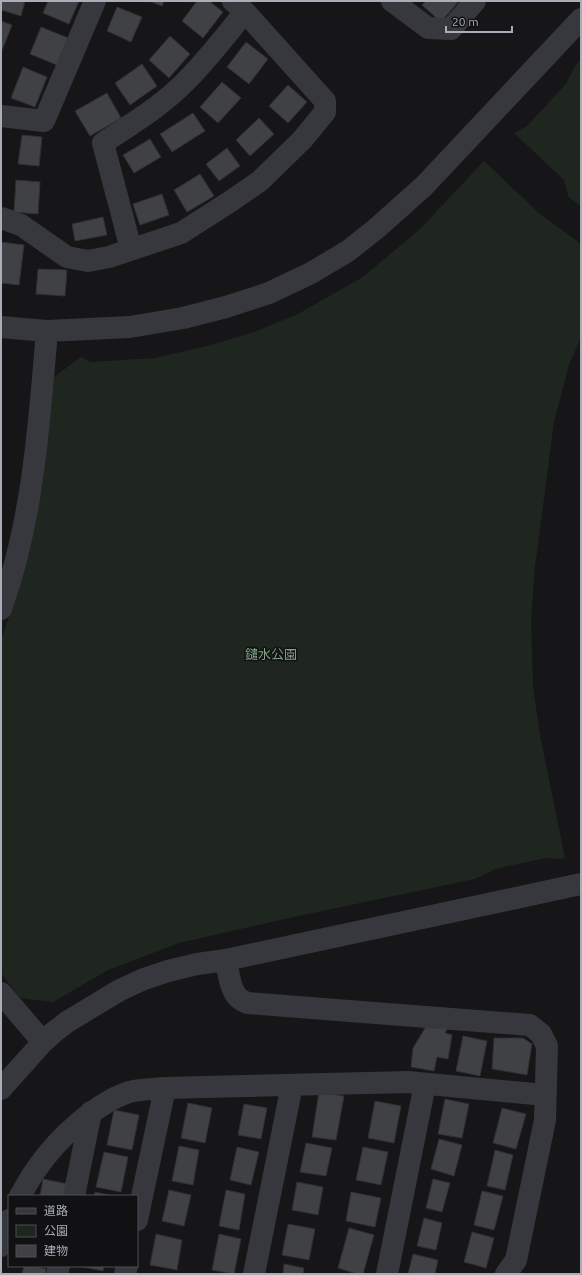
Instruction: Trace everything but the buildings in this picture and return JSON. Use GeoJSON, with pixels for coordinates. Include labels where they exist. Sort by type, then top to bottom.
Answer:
{"type":"FeatureCollection","features":[{"type":"Feature","properties":{"kind":"street"},"geometry":{"type":"LineString","coordinates":[[1,116],[44,121],[95,1]]}},
{"type":"Feature","properties":{"kind":"street"},"geometry":{"type":"LineString","coordinates":[[392,1],[428,28],[451,29],[475,1]]}},
{"type":"Feature","properties":{"kind":"street"},"geometry":{"type":"LineString","coordinates":[[1,218],[21,225],[67,257],[88,261],[108,257],[181,233],[260,181],[302,140],[325,112],[325,101],[239,6],[211,54],[185,82],[154,107],[102,143],[131,249]]}},
{"type":"Feature","properties":{"kind":"street"},"geometry":{"type":"LineString","coordinates":[[1,327],[47,332],[130,327],[183,318],[226,307],[269,293],[311,273],[348,251],[424,186],[581,19]]}},
{"type":"Feature","properties":{"kind":"street"},"geometry":{"type":"LineString","coordinates":[[1,609],[15,565],[32,484],[39,432],[47,332]]}},
{"type":"Feature","properties":{"kind":"street"},"geometry":{"type":"LineString","coordinates":[[1,1089],[43,1042],[67,1022],[120,990],[168,971],[581,884]]}},
{"type":"Feature","properties":{"kind":"street"},"geometry":{"type":"LineString","coordinates":[[226,960],[235,994],[247,1003],[530,1025],[541,1034],[547,1046],[545,1120],[516,1260],[506,1274]]}},
{"type":"Feature","properties":{"kind":"street"},"geometry":{"type":"LineString","coordinates":[[1,993],[43,1042]]}},
{"type":"Feature","properties":{"kind":"street"},"geometry":{"type":"LineString","coordinates":[[21,1195],[38,1167],[56,1144],[91,1112],[111,1099],[130,1092],[165,1088],[408,1082],[545,1095]]}},
{"type":"Feature","properties":{"kind":"street"},"geometry":{"type":"LineString","coordinates":[[387,1274],[425,1084]]}},
{"type":"Feature","properties":{"kind":"street"},"geometry":{"type":"LineString","coordinates":[[254,1274],[292,1085]]}},
{"type":"Feature","properties":{"kind":"street"},"geometry":{"type":"LineString","coordinates":[[138,1215],[165,1088]]}},
{"type":"Feature","properties":{"kind":"street"},"geometry":{"type":"LineString","coordinates":[[74,1195],[91,1112]]}},
{"type":"Feature","properties":{"kind":"street"},"geometry":{"type":"LineString","coordinates":[[1,1246],[8,1222]]}},
{"type":"Feature","properties":{"kind":"green space"},"geometry":{"type":"Polygon","coordinates":[[[581,59],[581,206],[569,198],[564,180],[514,133],[527,126],[566,84],[574,68],[581,59]]]}},
{"type":"Feature","properties":{"kind":"green space","name":"鑓水公園"},"geometry":{"type":"Polygon","coordinates":[[[484,161],[540,214],[581,244],[581,337],[569,365],[554,422],[535,567],[531,620],[533,686],[540,735],[565,858],[545,858],[495,869],[475,879],[179,943],[108,970],[53,1002],[20,998],[1,973],[1,640],[15,599],[34,526],[43,483],[54,377],[81,357],[91,362],[155,358],[211,345],[254,332],[298,314],[363,277],[421,228],[484,161]]]}}]}
